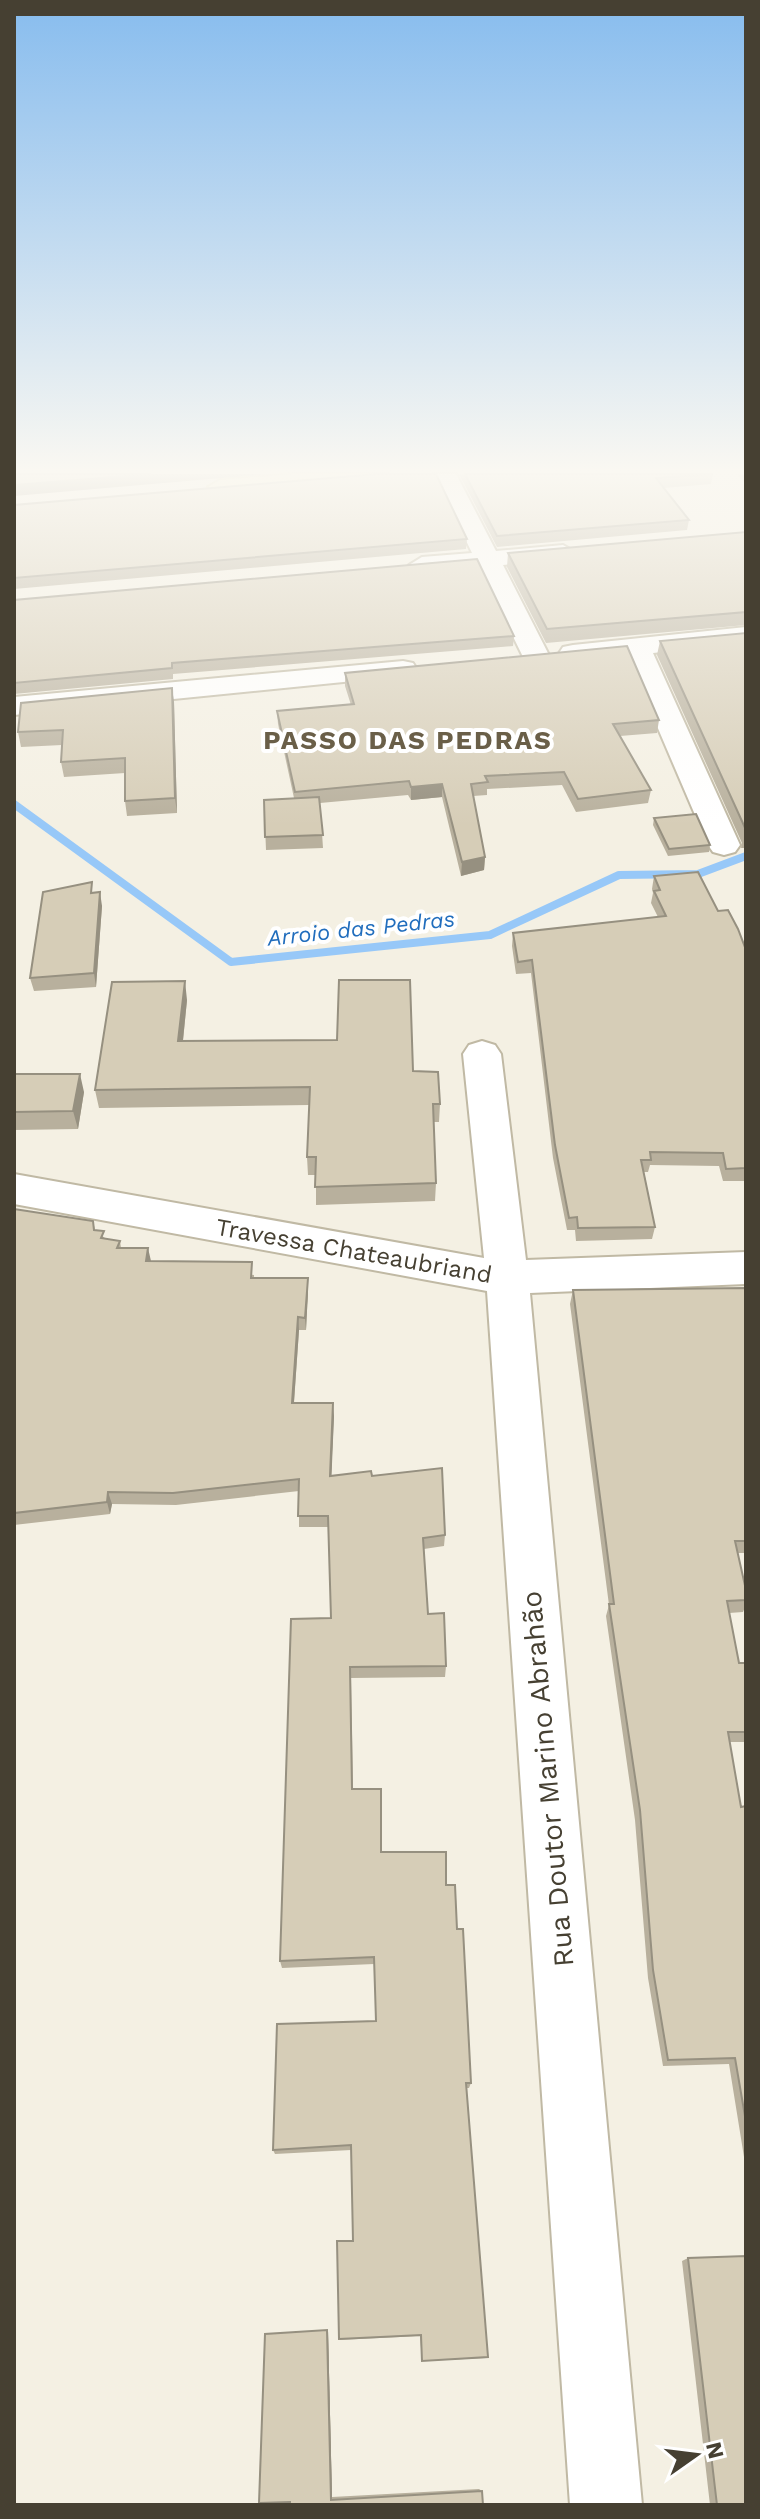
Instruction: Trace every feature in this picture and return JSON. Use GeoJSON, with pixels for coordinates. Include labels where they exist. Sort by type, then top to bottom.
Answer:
{"type":"FeatureCollection","features":[{"type":"Feature","properties":{"kind":"street"},"geometry":{"type":"LineString","coordinates":[[502,592],[536,657]]}},
{"type":"Feature","properties":{"kind":"street"},"geometry":{"type":"LineString","coordinates":[[504,660],[746,635]]}},
{"type":"Feature","properties":{"kind":"street"},"geometry":{"type":"LineString","coordinates":[[637,647],[724,845]]}},
{"type":"Feature","properties":{"kind":"street"},"geometry":{"type":"LineString","coordinates":[[14,706],[425,667]]}},
{"type":"Feature","properties":{"kind":"street","name":"Rua Doutor Marino Abrahão"},"geometry":{"type":"LineString","coordinates":[[482,1054],[507,1277],[606,2505]]}},
{"type":"Feature","properties":{"kind":"street","name":"Travessa Chateaubriand"},"geometry":{"type":"LineString","coordinates":[[14,1189],[441,1269],[507,1277],[746,1268]]}},
{"type":"Feature","properties":{"kind":"building"},"geometry":{"type":"Polygon","coordinates":[[[109,592],[493,592],[514,636],[172,663],[172,668],[14,683],[14,600],[109,592]]]}},
{"type":"Feature","properties":{"kind":"building"},"geometry":{"type":"Polygon","coordinates":[[[528,592],[746,592],[746,612],[547,629],[528,592]]]}},
{"type":"Feature","properties":{"kind":"building"},"geometry":{"type":"Polygon","coordinates":[[[746,633],[746,830],[660,641],[746,633]]]}},
{"type":"Feature","properties":{"kind":"building"},"geometry":{"type":"Polygon","coordinates":[[[627,646],[659,720],[613,724],[651,790],[578,799],[564,772],[485,776],[488,782],[471,784],[485,857],[462,862],[442,784],[411,787],[409,781],[295,792],[277,711],[354,704],[345,673],[627,646]]]}},
{"type":"Feature","properties":{"kind":"building"},"geometry":{"type":"Polygon","coordinates":[[[172,688],[175,798],[125,801],[125,758],[61,762],[63,730],[18,732],[21,703],[172,688]]]}},
{"type":"Feature","properties":{"kind":"building"},"geometry":{"type":"Polygon","coordinates":[[[319,797],[323,835],[265,837],[264,800],[319,797]]]}},
{"type":"Feature","properties":{"kind":"building"},"geometry":{"type":"Polygon","coordinates":[[[696,814],[710,845],[669,849],[654,818],[696,814]]]}},
{"type":"Feature","properties":{"kind":"building"},"geometry":{"type":"Polygon","coordinates":[[[698,872],[718,911],[728,910],[746,950],[746,1168],[726,1169],[723,1153],[650,1152],[651,1160],[641,1160],[655,1227],[578,1228],[577,1217],[569,1218],[555,1145],[532,960],[518,962],[513,933],[666,916],[654,891],[660,890],[654,876],[698,872]]]}},
{"type":"Feature","properties":{"kind":"building"},"geometry":{"type":"Polygon","coordinates":[[[92,882],[91,893],[100,892],[94,973],[30,978],[43,892],[92,882]]]}},
{"type":"Feature","properties":{"kind":"building"},"geometry":{"type":"Polygon","coordinates":[[[339,980],[410,980],[413,1071],[438,1072],[440,1104],[433,1104],[436,1183],[315,1187],[316,1157],[307,1157],[310,1087],[95,1090],[112,982],[185,981],[178,1041],[337,1040],[339,980]]]}},
{"type":"Feature","properties":{"kind":"building"},"geometry":{"type":"Polygon","coordinates":[[[14,1074],[80,1074],[73,1111],[14,1112],[14,1074]]]}},
{"type":"Feature","properties":{"kind":"building"},"geometry":{"type":"Polygon","coordinates":[[[14,1209],[93,1221],[94,1230],[104,1231],[101,1238],[120,1241],[117,1248],[148,1248],[146,1261],[252,1262],[251,1278],[308,1278],[305,1318],[298,1317],[292,1403],[333,1403],[330,1476],[371,1471],[372,1476],[442,1468],[445,1535],[423,1538],[428,1614],[444,1613],[446,1666],[350,1667],[352,1789],[381,1789],[381,1852],[446,1852],[446,1885],[455,1885],[457,1929],[463,1929],[471,2083],[466,2083],[488,2357],[422,2361],[421,2335],[339,2339],[337,2241],[353,2241],[351,2145],[273,2150],[277,2024],[376,2021],[374,1957],[280,1961],[291,1619],[331,1618],[328,1516],[298,1516],[299,1479],[173,1493],[108,1492],[107,1502],[14,1513],[14,1209]]]}},
{"type":"Feature","properties":{"kind":"building"},"geometry":{"type":"Polygon","coordinates":[[[746,1288],[746,1541],[735,1541],[746,1600],[727,1601],[739,1663],[746,1663],[746,1732],[728,1732],[741,1807],[746,1806],[746,2122],[735,2058],[668,2060],[653,1970],[640,1810],[609,1604],[614,1604],[573,1290],[746,1288]]]}},
{"type":"Feature","properties":{"kind":"building"},"geometry":{"type":"Polygon","coordinates":[[[746,2256],[746,2505],[717,2505],[688,2258],[746,2256]]]}},
{"type":"Feature","properties":{"kind":"building"},"geometry":{"type":"Polygon","coordinates":[[[327,2330],[331,2500],[482,2491],[483,2505],[259,2503],[265,2334],[327,2330]]]}},
{"type":"Feature","properties":{"kind":"waterway","name":"Arroio das Pedras"},"geometry":{"type":"LineString","coordinates":[[14,804],[231,962],[490,935],[619,875],[698,874],[746,856]]}},
{"type":"Feature","properties":{"kind":"district","name":"PASSO DAS PEDRAS"},"geometry":{"type":"Point","coordinates":[408,740]}}]}
